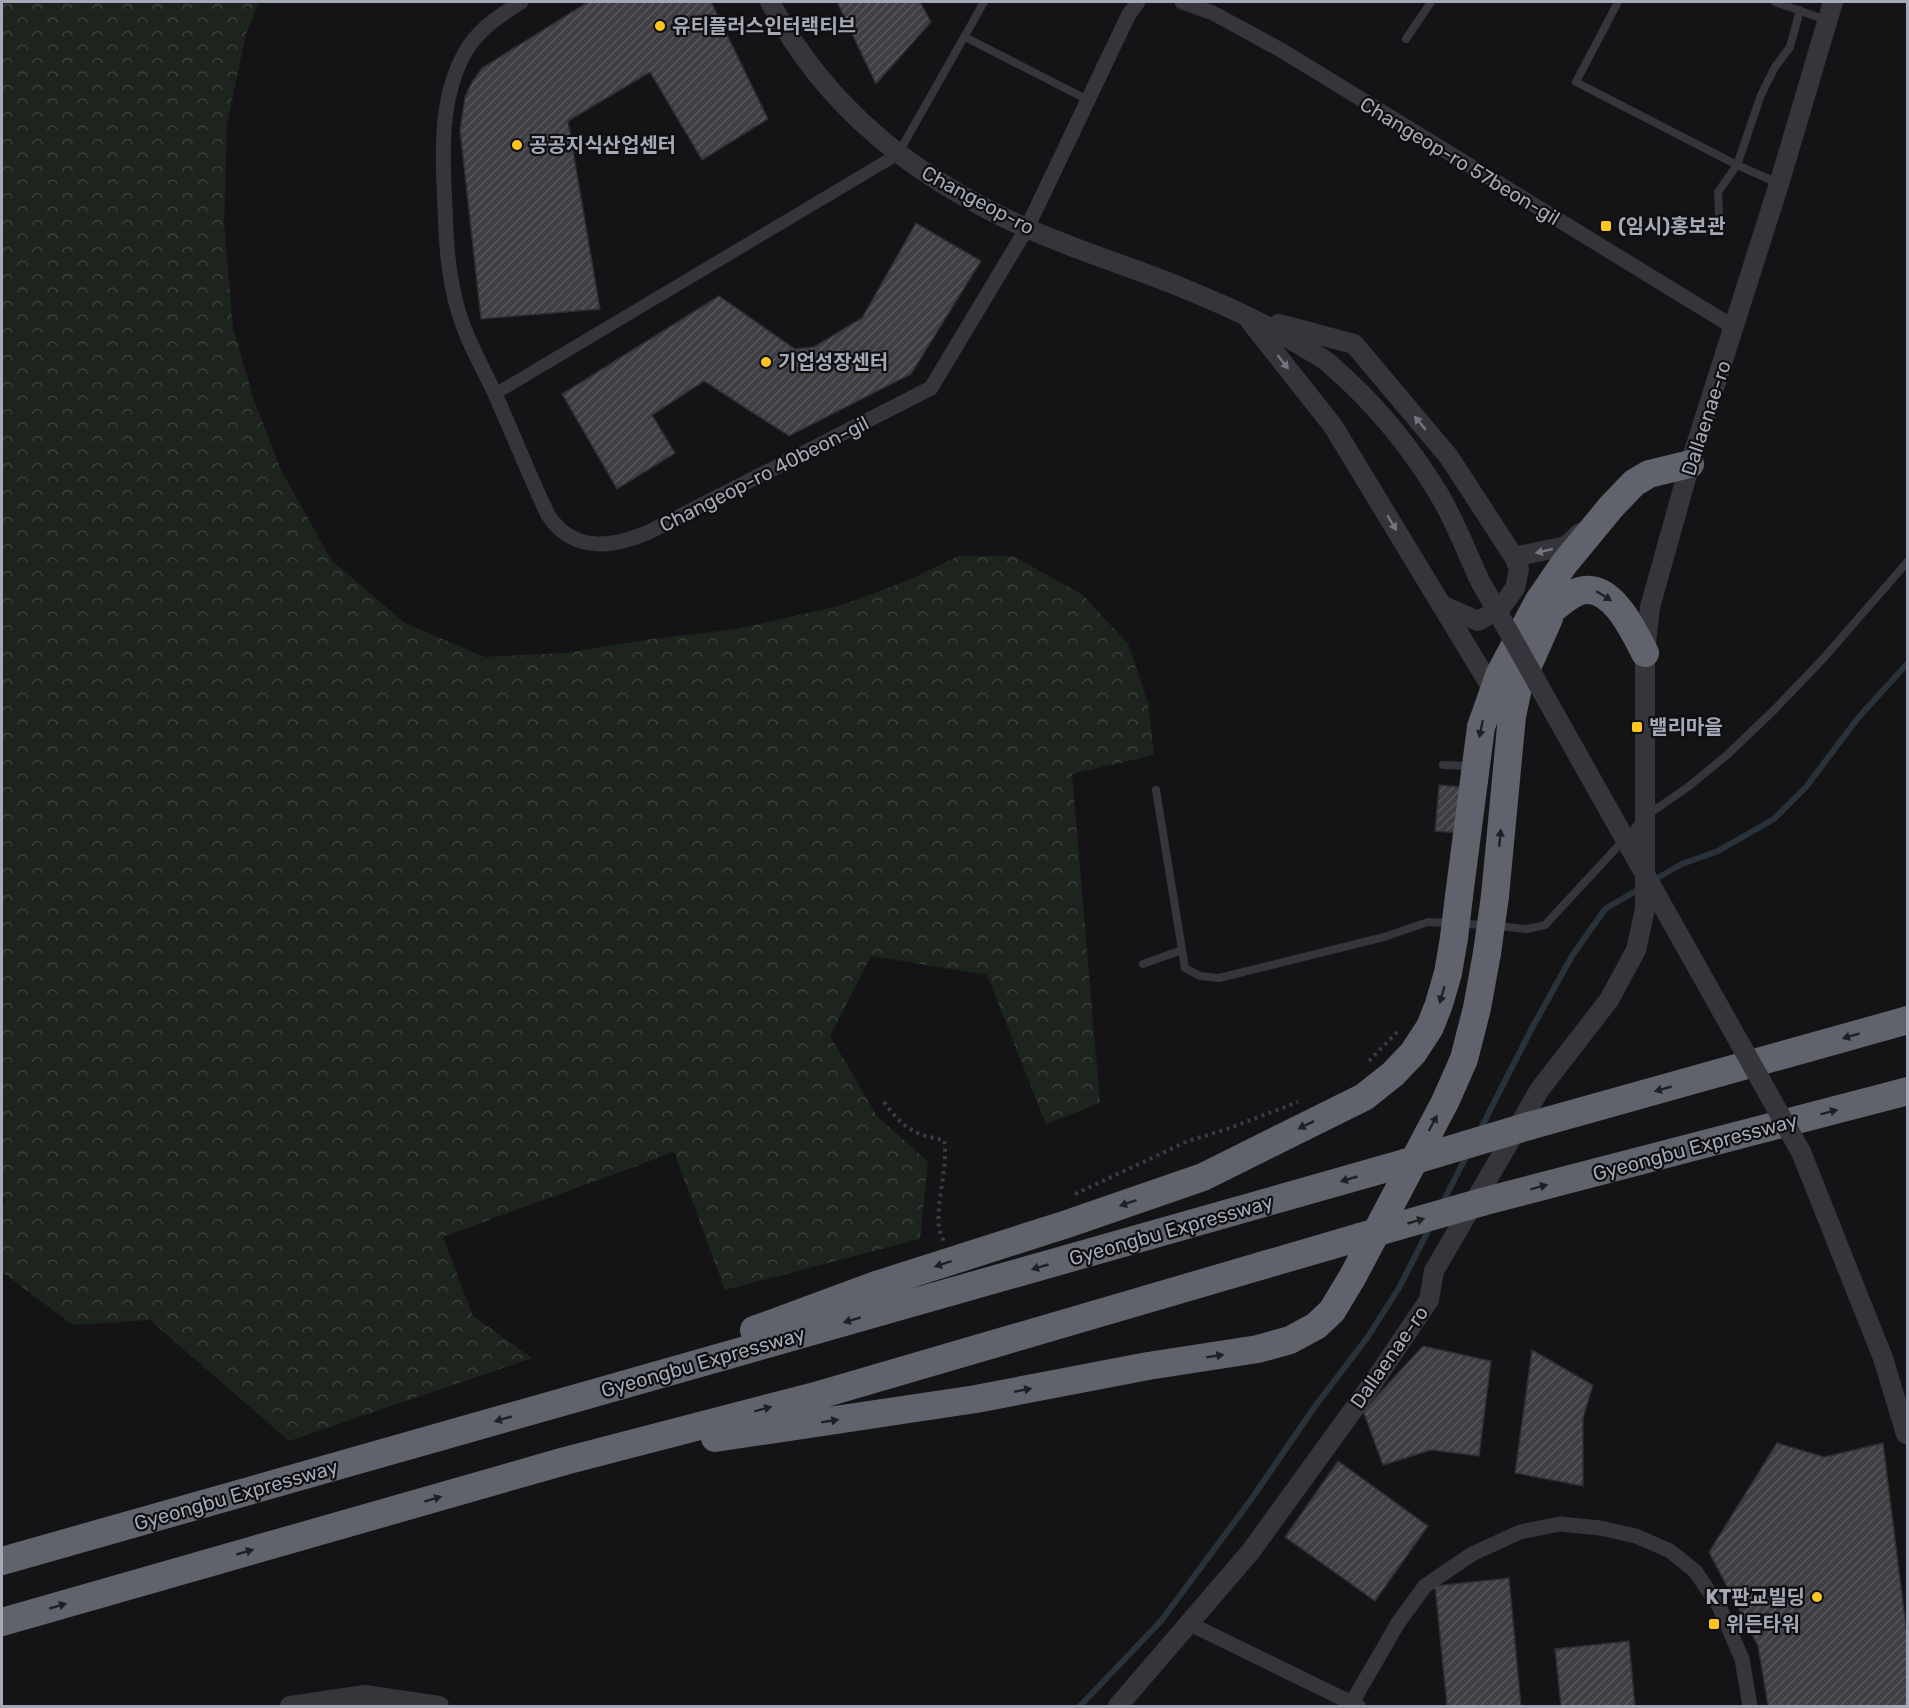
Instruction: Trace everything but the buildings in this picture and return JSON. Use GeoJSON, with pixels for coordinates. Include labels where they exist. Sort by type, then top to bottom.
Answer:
{"type":"FeatureCollection","features":[{"type":"Feature","properties":{"kind":"highway"},"geometry":{"type":"LineString","coordinates":[[550,1406],[879,1284],[1067,1224],[1203,1177],[1364,1096],[1400,1067],[1413,1053],[1430,1027],[1448,973],[1464,871],[1481,727],[1500,673],[1538,602],[1564,564],[1609,508],[1634,483],[1649,474],[1690,465]]}},
{"type":"Feature","properties":{"kind":"highway"},"geometry":{"type":"LineString","coordinates":[[2,1622],[565,1461],[976,1399],[1148,1366],[1258,1349],[1290,1340],[1316,1326],[1332,1311],[1353,1276],[1445,1102],[1464,1059],[1477,1008],[1487,953],[1495,896],[1509,742],[1518,688],[1563,590],[1625,511],[1643,493],[1690,465]]}},
{"type":"Feature","properties":{"kind":"highway"},"geometry":{"type":"LineString","coordinates":[[1553,609],[1574,594],[1586,590],[1596,591],[1617,606],[1645,653]]}},
{"type":"Feature","properties":{"kind":"highway","name":"Gyeongbu Expressway"},"geometry":{"type":"LineString","coordinates":[[2,1561],[1908,1020]]}},
{"type":"Feature","properties":{"kind":"highway","name":"Gyeongbu Expressway"},"geometry":{"type":"LineString","coordinates":[[565,1461],[819,1395],[1482,1202],[1908,1091]]}},
{"type":"Feature","properties":{"kind":"street","name":"Changeop-ro 40beon-gil"},"geometry":{"type":"LineString","coordinates":[[521,2],[478,35],[461,60],[448,102],[444,135],[446,236],[452,283],[464,326],[545,508],[554,524],[573,538],[598,545],[628,541],[928,391],[933,387],[1027,228]]}},
{"type":"Feature","properties":{"kind":"street","name":"Changeop-ro"},"geometry":{"type":"LineString","coordinates":[[770,2],[819,78],[868,129],[945,186],[1027,228],[1198,294],[1247,316]]}},
{"type":"Feature","properties":{"kind":"street"},"geometry":{"type":"LineString","coordinates":[[1027,228],[1129,14],[1138,2]]}},
{"type":"Feature","properties":{"kind":"street","name":"Changeop-ro 57beon-gil"},"geometry":{"type":"LineString","coordinates":[[1182,2],[1213,13],[1281,50],[1734,328]]}},
{"type":"Feature","properties":{"kind":"street","name":"Dallaenae-ro"},"geometry":{"type":"LineString","coordinates":[[1118,1707],[1251,1551],[1390,1359],[1429,1300],[1434,1271],[1540,1089],[1609,1000],[1636,950],[1645,909],[1645,653],[1650,608],[1690,465],[1779,184],[1830,11]]}},
{"type":"Feature","properties":{"kind":"street"},"geometry":{"type":"LineString","coordinates":[[495,394],[898,153]]}},
{"type":"Feature","properties":{"kind":"street"},"geometry":{"type":"LineString","coordinates":[[1247,316],[1354,344],[1449,457],[1519,569],[1515,588],[1500,609],[1478,621],[1441,605]]}},
{"type":"Feature","properties":{"kind":"street"},"geometry":{"type":"LineString","coordinates":[[1247,316],[1284,335],[1332,365],[1401,440],[1438,492],[1480,581],[1801,1152],[1883,1358],[1907,1436]]}},
{"type":"Feature","properties":{"kind":"street"},"geometry":{"type":"LineString","coordinates":[[1247,316],[1333,426],[1493,690]]}},
{"type":"Feature","properties":{"kind":"street"},"geometry":{"type":"LineString","coordinates":[[1514,558],[1566,546],[1609,508]]}},
{"type":"Feature","properties":{"kind":"street"},"geometry":{"type":"LineString","coordinates":[[1188,1623],[1353,1706],[1398,1623],[1425,1586],[1472,1554],[1520,1532],[1560,1524],[1600,1528],[1636,1536],[1670,1551],[1695,1571],[1719,1606],[1742,1659],[1750,1707]]}},
{"type":"Feature","properties":{"kind":"street"},"geometry":{"type":"LineString","coordinates":[[290,1707],[365,1695],[439,1707]]}},
{"type":"Feature","properties":{"kind":"lane"},"geometry":{"type":"LineString","coordinates":[[898,153],[906,143],[984,2]]}},
{"type":"Feature","properties":{"kind":"lane"},"geometry":{"type":"LineString","coordinates":[[1406,39],[1431,2]]}},
{"type":"Feature","properties":{"kind":"lane"},"geometry":{"type":"LineString","coordinates":[[1618,2],[1576,82],[1737,165],[1779,184]]}},
{"type":"Feature","properties":{"kind":"lane"},"geometry":{"type":"LineString","coordinates":[[1775,2],[1800,10],[1830,11]]}},
{"type":"Feature","properties":{"kind":"lane"},"geometry":{"type":"LineString","coordinates":[[1719,216],[1718,192],[1737,165],[1761,95],[1775,67],[1790,47],[1800,10]]}},
{"type":"Feature","properties":{"kind":"lane"},"geometry":{"type":"LineString","coordinates":[[965,37],[1088,100]]}},
{"type":"Feature","properties":{"kind":"lane"},"geometry":{"type":"LineString","coordinates":[[1156,790],[1185,968],[1200,976],[1219,978],[1384,937],[1428,922],[1527,929],[1545,926],[1646,816],[1688,787],[1727,755],[1774,710],[1822,660],[1908,561]]}},
{"type":"Feature","properties":{"kind":"lane"},"geometry":{"type":"LineString","coordinates":[[1443,765],[1475,766]]}},
{"type":"Feature","properties":{"kind":"lane"},"geometry":{"type":"LineString","coordinates":[[1143,964],[1182,950]]}},
{"type":"Feature","properties":{"kind":"path"},"geometry":{"type":"LineString","coordinates":[[1363,1068],[1401,1026]]}},
{"type":"Feature","properties":{"kind":"path"},"geometry":{"type":"LineString","coordinates":[[1071,1196],[1188,1141],[1303,1100]]}},
{"type":"Feature","properties":{"kind":"path"},"geometry":{"type":"LineString","coordinates":[[884,1102],[906,1128],[926,1137],[944,1140],[947,1154],[937,1227],[949,1247]]}},
{"type":"Feature","properties":{"kind":"green space"},"geometry":{"type":"Polygon","coordinates":[[[2,2],[259,2],[246,34],[227,124],[224,224],[233,328],[254,400],[281,470],[332,561],[405,623],[484,657],[565,653],[652,639],[737,629],[839,606],[904,582],[959,556],[1013,556],[1083,595],[1128,644],[1148,703],[1154,755],[1072,774],[1100,1103],[1046,1124],[987,975],[871,956],[830,1036],[877,1116],[928,1162],[920,1239],[725,1290],[674,1152],[443,1237],[473,1316],[532,1358],[289,1441],[150,1320],[73,1325],[2,1272],[2,1207],[6,1200],[2,1195],[2,2]]]}},
{"type":"Feature","properties":{"kind":"waterway"},"geometry":{"type":"LineString","coordinates":[[1652,881],[1682,864],[1718,851],[1774,819],[1806,787],[1858,718],[1908,663]]}},
{"type":"Feature","properties":{"kind":"waterway"},"geometry":{"type":"LineString","coordinates":[[1480,1130],[1572,956],[1605,909],[1641,888]]}},
{"type":"Feature","properties":{"kind":"waterway"},"geometry":{"type":"LineString","coordinates":[[1442,1204],[1467,1155]]}},
{"type":"Feature","properties":{"kind":"waterway"},"geometry":{"type":"LineString","coordinates":[[1080,1706],[1161,1621],[1250,1501],[1316,1405],[1367,1338],[1399,1288],[1430,1227]]}},
{"type":"Feature","properties":{"kind":"place","name":"유티플러스인터랙티브"},"geometry":{"type":"Point","coordinates":[660,26]}},
{"type":"Feature","properties":{"kind":"place","name":"공공지식산업센터"},"geometry":{"type":"Point","coordinates":[517,145]}},
{"type":"Feature","properties":{"kind":"place","name":"(임시)홍보관"},"geometry":{"type":"Point","coordinates":[1606,226]}},
{"type":"Feature","properties":{"kind":"place","name":"기업성장센터"},"geometry":{"type":"Point","coordinates":[766,362]}},
{"type":"Feature","properties":{"kind":"place","name":"밸리마을"},"geometry":{"type":"Point","coordinates":[1637,727]}},
{"type":"Feature","properties":{"kind":"place","name":"KT판교빌딩"},"geometry":{"type":"Point","coordinates":[1817,1597]}},
{"type":"Feature","properties":{"kind":"place","name":"위든타워"},"geometry":{"type":"Point","coordinates":[1714,1624]}}]}
